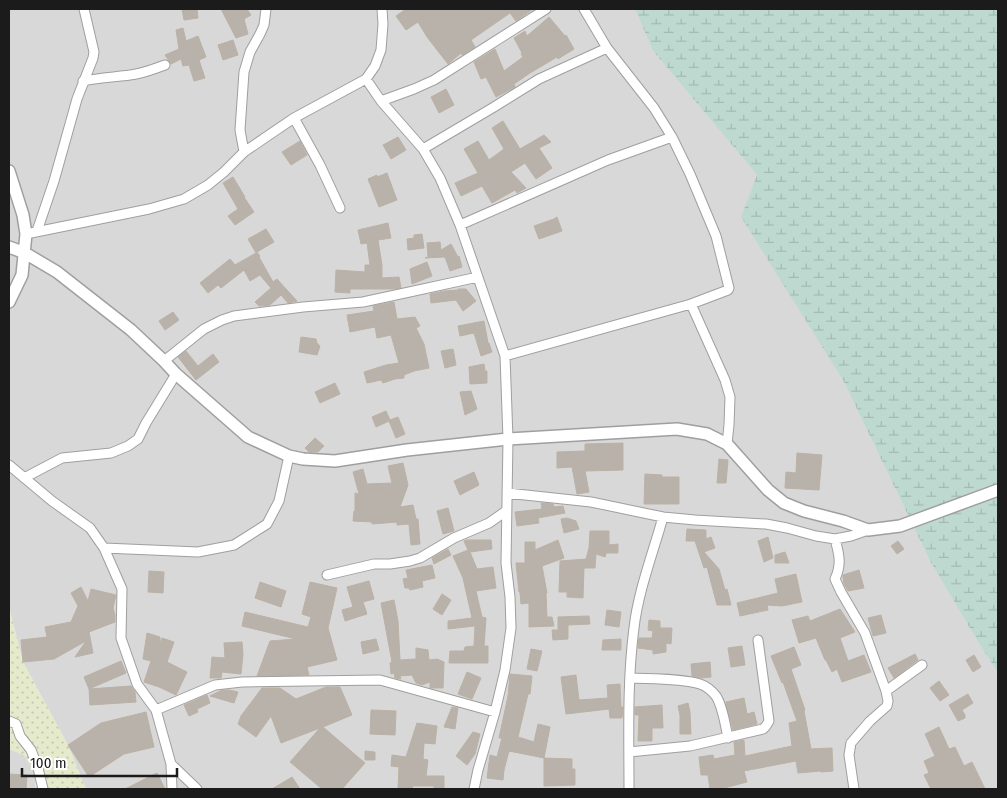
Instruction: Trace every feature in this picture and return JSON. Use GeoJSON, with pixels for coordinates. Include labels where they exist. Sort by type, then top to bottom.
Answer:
{"type":"FeatureCollection","features":[{"type":"Feature","properties":{"kind":"street"},"geometry":{"type":"LineString","coordinates":[[9,302],[22,275],[25,253],[31,232],[54,181],[77,99],[91,65],[94,52],[84,9]]}},
{"type":"Feature","properties":{"kind":"street"},"geometry":{"type":"LineString","coordinates":[[244,152],[240,130],[244,72],[250,52],[264,25],[266,9]]}},
{"type":"Feature","properties":{"kind":"street"},"geometry":{"type":"LineString","coordinates":[[31,232],[141,210],[184,199],[208,185],[244,152],[294,118],[366,79],[375,66],[381,50],[384,24],[382,9]]}},
{"type":"Feature","properties":{"kind":"street"},"geometry":{"type":"LineString","coordinates":[[381,101],[434,80],[546,9]]}},
{"type":"Feature","properties":{"kind":"street"},"geometry":{"type":"LineString","coordinates":[[505,356],[691,304],[728,290],[729,284],[716,236],[690,174],[672,138],[654,108],[607,48],[584,9]]}},
{"type":"Feature","properties":{"kind":"street"},"geometry":{"type":"LineString","coordinates":[[423,149],[539,79],[607,48]]}},
{"type":"Feature","properties":{"kind":"street"},"geometry":{"type":"LineString","coordinates":[[83,81],[136,74],[165,65]]}},
{"type":"Feature","properties":{"kind":"street"},"geometry":{"type":"LineString","coordinates":[[366,79],[381,101],[423,149],[440,178],[460,225],[505,356],[508,439],[506,563],[511,628],[505,670],[474,789]]}},
{"type":"Feature","properties":{"kind":"street"},"geometry":{"type":"LineString","coordinates":[[294,118],[320,165],[340,208]]}},
{"type":"Feature","properties":{"kind":"street"},"geometry":{"type":"LineString","coordinates":[[460,225],[608,160],[672,138]]}},
{"type":"Feature","properties":{"kind":"street"},"geometry":{"type":"LineString","coordinates":[[9,171],[23,215],[31,232]]}},
{"type":"Feature","properties":{"kind":"street"},"geometry":{"type":"LineString","coordinates":[[9,247],[25,253],[57,272],[124,324],[176,374],[248,437],[289,456],[335,461],[407,450],[508,439],[677,429],[707,434],[727,444],[768,490],[784,503],[868,530]]}},
{"type":"Feature","properties":{"kind":"street"},"geometry":{"type":"LineString","coordinates":[[164,361],[204,329],[234,316],[362,302],[478,277]]}},
{"type":"Feature","properties":{"kind":"street"},"geometry":{"type":"LineString","coordinates":[[691,304],[726,380],[730,397],[727,444]]}},
{"type":"Feature","properties":{"kind":"street"},"geometry":{"type":"LineString","coordinates":[[24,478],[62,458],[111,453],[128,446],[138,439],[176,374]]}},
{"type":"Feature","properties":{"kind":"street"},"geometry":{"type":"LineString","coordinates":[[104,548],[198,552],[234,545],[267,524],[280,501],[289,456]]}},
{"type":"Feature","properties":{"kind":"street"},"geometry":{"type":"LineString","coordinates":[[9,465],[52,501],[90,528],[104,548],[122,590],[121,638],[137,684],[156,710],[171,764],[172,789]]}},
{"type":"Feature","properties":{"kind":"street"},"geometry":{"type":"LineString","coordinates":[[507,493],[591,502],[663,517],[766,524],[835,539],[868,530],[900,526],[998,490]]}},
{"type":"Feature","properties":{"kind":"street"},"geometry":{"type":"LineString","coordinates":[[327,575],[374,564],[390,564],[420,558],[506,511]]}},
{"type":"Feature","properties":{"kind":"street"},"geometry":{"type":"LineString","coordinates":[[629,789],[630,678],[634,628],[638,600],[663,517]]}},
{"type":"Feature","properties":{"kind":"street"},"geometry":{"type":"LineString","coordinates":[[835,539],[840,562],[839,571],[835,579],[840,592],[865,633],[888,701],[887,706],[870,721],[851,743],[848,755],[854,789]]}},
{"type":"Feature","properties":{"kind":"street"},"geometry":{"type":"LineString","coordinates":[[629,752],[690,746],[728,738],[766,726],[769,721],[758,640]]}},
{"type":"Feature","properties":{"kind":"street"},"geometry":{"type":"LineString","coordinates":[[886,691],[922,665]]}},
{"type":"Feature","properties":{"kind":"street"},"geometry":{"type":"LineString","coordinates":[[630,678],[672,680],[701,684],[716,696],[728,738]]}},
{"type":"Feature","properties":{"kind":"street"},"geometry":{"type":"LineString","coordinates":[[156,710],[215,685],[242,682],[380,680],[495,712]]}},
{"type":"Feature","properties":{"kind":"street"},"geometry":{"type":"LineString","coordinates":[[9,721],[16,724],[20,736],[31,750],[43,789]]}},
{"type":"Feature","properties":{"kind":"street"},"geometry":{"type":"LineString","coordinates":[[171,764],[196,789]]}},
{"type":"Feature","properties":{"kind":"shaded area"},"geometry":{"type":"Polygon","coordinates":[[[9,9],[635,9],[653,51],[757,175],[843,380],[930,561],[998,673],[998,789],[86,789],[68,745],[23,662],[9,607],[9,9]]]}},
{"type":"Feature","properties":{"kind":"shaded area"},"geometry":{"type":"Polygon","coordinates":[[[9,749],[24,755],[35,773],[35,789],[9,789],[9,749]]]}},
{"type":"Feature","properties":{"kind":"green space"},"geometry":{"type":"Polygon","coordinates":[[[635,9],[998,9],[998,673],[930,561],[843,380],[741,217],[757,175],[653,51],[635,9]]]}},
{"type":"Feature","properties":{"kind":"green space"},"geometry":{"type":"Polygon","coordinates":[[[9,607],[23,662],[68,745],[86,789],[35,789],[35,773],[24,755],[9,749],[9,607]]]}},
{"type":"Feature","properties":{"kind":"building"},"geometry":{"type":"Polygon","coordinates":[[[182,9],[197,9],[198,18],[184,20],[182,9]]]}},
{"type":"Feature","properties":{"kind":"building"},"geometry":{"type":"Polygon","coordinates":[[[221,9],[247,9],[251,15],[244,19],[248,34],[236,38],[221,9]]]}},
{"type":"Feature","properties":{"kind":"building"},"geometry":{"type":"Polygon","coordinates":[[[406,9],[533,9],[516,21],[510,13],[471,40],[475,47],[462,55],[461,53],[448,64],[418,22],[406,30],[396,16],[406,9]]]}},
{"type":"Feature","properties":{"kind":"building"},"geometry":{"type":"Polygon","coordinates":[[[549,17],[566,35],[574,49],[530,73],[514,84],[515,87],[496,97],[486,77],[481,79],[474,62],[495,49],[504,71],[523,57],[514,38],[525,31],[527,36],[549,17]]]}},
{"type":"Feature","properties":{"kind":"building"},"geometry":{"type":"Polygon","coordinates":[[[183,28],[186,41],[198,36],[206,57],[199,60],[205,78],[194,81],[189,65],[183,66],[181,59],[171,64],[165,55],[179,49],[176,30],[183,28]]]}},
{"type":"Feature","properties":{"kind":"building"},"geometry":{"type":"Polygon","coordinates":[[[233,40],[238,55],[223,60],[218,45],[233,40]]]}},
{"type":"Feature","properties":{"kind":"building"},"geometry":{"type":"Polygon","coordinates":[[[446,89],[454,105],[439,113],[431,97],[446,89]]]}},
{"type":"Feature","properties":{"kind":"building"},"geometry":{"type":"Polygon","coordinates":[[[503,121],[520,149],[544,135],[551,142],[539,148],[552,168],[536,179],[525,163],[511,172],[526,188],[517,193],[515,190],[492,203],[482,186],[461,196],[455,183],[478,173],[464,149],[478,141],[489,160],[504,149],[492,128],[503,121]]]}},
{"type":"Feature","properties":{"kind":"building"},"geometry":{"type":"Polygon","coordinates":[[[398,137],[406,150],[391,159],[383,145],[398,137]]]}},
{"type":"Feature","properties":{"kind":"building"},"geometry":{"type":"Polygon","coordinates":[[[300,141],[307,155],[291,165],[282,152],[300,141]]]}},
{"type":"Feature","properties":{"kind":"building"},"geometry":{"type":"Polygon","coordinates":[[[387,173],[397,200],[379,207],[368,179],[387,173]]]}},
{"type":"Feature","properties":{"kind":"building"},"geometry":{"type":"Polygon","coordinates":[[[233,177],[254,212],[235,225],[228,216],[238,209],[223,183],[233,177]]]}},
{"type":"Feature","properties":{"kind":"building"},"geometry":{"type":"Polygon","coordinates":[[[557,217],[562,231],[539,239],[534,226],[557,217]]]}},
{"type":"Feature","properties":{"kind":"building"},"geometry":{"type":"Polygon","coordinates":[[[388,223],[391,238],[378,240],[382,278],[399,277],[401,288],[350,289],[350,293],[335,292],[336,270],[365,272],[365,265],[370,265],[367,243],[361,244],[358,230],[388,223]]]}},
{"type":"Feature","properties":{"kind":"building"},"geometry":{"type":"Polygon","coordinates":[[[266,229],[274,242],[257,252],[259,257],[273,282],[277,279],[297,301],[288,303],[281,295],[270,305],[259,306],[255,302],[271,288],[260,275],[250,281],[244,270],[221,288],[218,285],[208,293],[200,283],[230,259],[235,265],[256,253],[248,239],[266,229]]]}},
{"type":"Feature","properties":{"kind":"building"},"geometry":{"type":"Polygon","coordinates":[[[422,234],[424,248],[408,250],[407,239],[414,238],[414,235],[422,234]]]}},
{"type":"Feature","properties":{"kind":"building"},"geometry":{"type":"Polygon","coordinates":[[[440,242],[441,250],[451,244],[459,256],[462,267],[450,271],[445,257],[425,258],[428,257],[427,243],[440,242]]]}},
{"type":"Feature","properties":{"kind":"building"},"geometry":{"type":"Polygon","coordinates":[[[427,262],[432,276],[412,284],[410,269],[427,262]]]}},
{"type":"Feature","properties":{"kind":"building"},"geometry":{"type":"Polygon","coordinates":[[[466,289],[476,301],[463,311],[456,300],[431,303],[430,294],[466,289]]]}},
{"type":"Feature","properties":{"kind":"building"},"geometry":{"type":"Polygon","coordinates":[[[394,302],[397,319],[415,317],[420,326],[416,328],[424,344],[429,368],[404,375],[404,378],[383,383],[381,380],[367,383],[364,372],[399,363],[391,335],[377,338],[375,327],[350,332],[347,315],[374,311],[373,306],[394,302]]]}},
{"type":"Feature","properties":{"kind":"building"},"geometry":{"type":"Polygon","coordinates":[[[173,312],[179,320],[165,330],[159,321],[173,312]]]}},
{"type":"Feature","properties":{"kind":"building"},"geometry":{"type":"Polygon","coordinates":[[[484,321],[488,343],[492,352],[481,356],[474,333],[460,336],[458,326],[484,321]]]}},
{"type":"Feature","properties":{"kind":"building"},"geometry":{"type":"Polygon","coordinates":[[[301,337],[316,339],[320,346],[317,355],[299,352],[301,337]]]}},
{"type":"Feature","properties":{"kind":"building"},"geometry":{"type":"Polygon","coordinates":[[[453,349],[456,365],[445,368],[441,351],[453,349]]]}},
{"type":"Feature","properties":{"kind":"building"},"geometry":{"type":"Polygon","coordinates":[[[186,351],[198,366],[213,354],[219,362],[196,380],[178,357],[186,351]]]}},
{"type":"Feature","properties":{"kind":"building"},"geometry":{"type":"Polygon","coordinates":[[[484,364],[485,371],[487,371],[487,383],[470,384],[469,367],[484,364]]]}},
{"type":"Feature","properties":{"kind":"building"},"geometry":{"type":"Polygon","coordinates":[[[335,383],[340,394],[320,403],[315,392],[335,383]]]}},
{"type":"Feature","properties":{"kind":"building"},"geometry":{"type":"Polygon","coordinates":[[[471,391],[477,409],[465,415],[460,392],[471,391]]]}},
{"type":"Feature","properties":{"kind":"building"},"geometry":{"type":"Polygon","coordinates":[[[386,411],[390,420],[398,417],[405,434],[396,438],[389,421],[376,427],[372,417],[386,411]]]}},
{"type":"Feature","properties":{"kind":"building"},"geometry":{"type":"Polygon","coordinates":[[[315,438],[324,446],[318,452],[309,452],[305,448],[315,438]]]}},
{"type":"Feature","properties":{"kind":"building"},"geometry":{"type":"Polygon","coordinates":[[[623,443],[623,470],[585,471],[589,492],[577,494],[572,467],[557,468],[557,452],[585,451],[585,444],[623,443]]]}},
{"type":"Feature","properties":{"kind":"building"},"geometry":{"type":"Polygon","coordinates":[[[797,453],[822,455],[819,490],[785,488],[786,472],[796,473],[797,453]]]}},
{"type":"Feature","properties":{"kind":"building"},"geometry":{"type":"Polygon","coordinates":[[[719,459],[728,460],[726,483],[717,483],[719,459]]]}},
{"type":"Feature","properties":{"kind":"building"},"geometry":{"type":"Polygon","coordinates":[[[403,463],[408,485],[400,507],[413,505],[416,519],[418,519],[420,544],[411,545],[409,524],[397,525],[397,522],[372,524],[372,522],[353,521],[355,493],[359,494],[353,472],[363,469],[367,484],[392,483],[388,466],[403,463]]]}},
{"type":"Feature","properties":{"kind":"building"},"geometry":{"type":"Polygon","coordinates":[[[474,472],[479,485],[460,495],[454,481],[474,472]]]}},
{"type":"Feature","properties":{"kind":"building"},"geometry":{"type":"Polygon","coordinates":[[[645,474],[679,477],[679,504],[644,504],[645,474]]]}},
{"type":"Feature","properties":{"kind":"building"},"geometry":{"type":"Polygon","coordinates":[[[541,503],[553,504],[554,507],[563,506],[565,513],[538,518],[539,523],[517,526],[515,512],[542,509],[541,503]]]}},
{"type":"Feature","properties":{"kind":"building"},"geometry":{"type":"Polygon","coordinates":[[[448,508],[454,531],[443,534],[437,511],[448,508]]]}},
{"type":"Feature","properties":{"kind":"building"},"geometry":{"type":"Polygon","coordinates":[[[567,518],[576,521],[579,529],[564,533],[561,519],[567,518]]]}},
{"type":"Feature","properties":{"kind":"building"},"geometry":{"type":"Polygon","coordinates":[[[687,529],[706,530],[706,539],[711,537],[715,548],[704,552],[719,569],[731,605],[717,605],[707,567],[704,568],[695,541],[686,541],[687,529]]]}},
{"type":"Feature","properties":{"kind":"building"},"geometry":{"type":"Polygon","coordinates":[[[590,531],[609,531],[609,545],[618,544],[618,553],[606,553],[605,557],[596,554],[595,568],[584,568],[583,598],[567,597],[567,592],[559,592],[560,561],[586,559],[590,531]]]}},
{"type":"Feature","properties":{"kind":"building"},"geometry":{"type":"Polygon","coordinates":[[[768,537],[773,558],[764,562],[758,541],[768,537]]]}},
{"type":"Feature","properties":{"kind":"building"},"geometry":{"type":"Polygon","coordinates":[[[491,540],[492,549],[470,552],[477,569],[493,567],[496,588],[476,591],[482,617],[486,618],[484,646],[488,646],[488,663],[449,663],[450,651],[464,651],[465,647],[474,646],[475,626],[448,629],[448,621],[472,618],[463,578],[453,556],[468,550],[464,541],[491,540]]]}},
{"type":"Feature","properties":{"kind":"building"},"geometry":{"type":"Polygon","coordinates":[[[558,540],[564,558],[542,566],[547,593],[547,617],[552,617],[554,626],[529,627],[529,603],[521,604],[516,563],[525,563],[525,542],[535,542],[535,550],[558,540]]]}},
{"type":"Feature","properties":{"kind":"building"},"geometry":{"type":"Polygon","coordinates":[[[898,541],[904,549],[897,554],[891,546],[898,541]]]}},
{"type":"Feature","properties":{"kind":"building"},"geometry":{"type":"Polygon","coordinates":[[[448,549],[451,555],[434,564],[432,558],[448,549]]]}},
{"type":"Feature","properties":{"kind":"building"},"geometry":{"type":"Polygon","coordinates":[[[785,552],[789,563],[775,563],[775,555],[785,552]]]}},
{"type":"Feature","properties":{"kind":"building"},"geometry":{"type":"Polygon","coordinates":[[[432,565],[435,578],[422,581],[423,587],[410,590],[405,588],[403,579],[408,578],[406,570],[432,565]]]}},
{"type":"Feature","properties":{"kind":"building"},"geometry":{"type":"Polygon","coordinates":[[[859,570],[864,588],[848,591],[844,584],[843,575],[859,570]]]}},
{"type":"Feature","properties":{"kind":"building"},"geometry":{"type":"Polygon","coordinates":[[[149,571],[164,572],[163,593],[148,592],[149,571]]]}},
{"type":"Feature","properties":{"kind":"building"},"geometry":{"type":"Polygon","coordinates":[[[796,574],[802,602],[782,606],[767,605],[768,610],[740,616],[737,603],[778,593],[775,579],[796,574]]]}},
{"type":"Feature","properties":{"kind":"building"},"geometry":{"type":"Polygon","coordinates":[[[369,581],[374,599],[363,602],[367,614],[345,621],[342,610],[353,607],[347,587],[369,581]]]}},
{"type":"Feature","properties":{"kind":"building"},"geometry":{"type":"Polygon","coordinates":[[[260,582],[286,591],[281,607],[255,598],[260,582]]]}},
{"type":"Feature","properties":{"kind":"building"},"geometry":{"type":"Polygon","coordinates":[[[310,582],[337,588],[328,628],[337,660],[307,667],[309,675],[257,676],[270,641],[296,639],[242,626],[245,612],[308,627],[311,617],[302,614],[310,582]]]}},
{"type":"Feature","properties":{"kind":"building"},"geometry":{"type":"Polygon","coordinates":[[[81,587],[88,601],[91,589],[116,595],[113,608],[115,622],[89,632],[93,653],[75,657],[86,641],[54,659],[23,662],[21,640],[47,637],[45,627],[71,622],[78,606],[71,593],[81,587]]]}},
{"type":"Feature","properties":{"kind":"building"},"geometry":{"type":"Polygon","coordinates":[[[442,594],[451,600],[442,615],[433,609],[442,594]]]}},
{"type":"Feature","properties":{"kind":"building"},"geometry":{"type":"Polygon","coordinates":[[[394,600],[398,621],[400,660],[416,659],[416,648],[428,650],[429,660],[437,659],[444,662],[443,688],[430,688],[430,682],[422,685],[416,683],[412,675],[400,676],[401,679],[395,678],[394,673],[391,674],[390,663],[392,662],[381,603],[394,600]]]}},
{"type":"Feature","properties":{"kind":"building"},"geometry":{"type":"Polygon","coordinates":[[[840,609],[855,632],[840,638],[848,661],[864,655],[871,672],[842,682],[837,669],[832,672],[816,638],[799,643],[792,620],[808,616],[810,621],[840,609]]]}},
{"type":"Feature","properties":{"kind":"building"},"geometry":{"type":"Polygon","coordinates":[[[607,610],[621,612],[619,627],[605,625],[607,610]]]}},
{"type":"Feature","properties":{"kind":"building"},"geometry":{"type":"Polygon","coordinates":[[[881,615],[886,633],[873,636],[868,618],[881,615]]]}},
{"type":"Feature","properties":{"kind":"building"},"geometry":{"type":"Polygon","coordinates":[[[589,616],[590,624],[568,625],[568,639],[553,640],[552,630],[558,630],[558,617],[589,616]]]}},
{"type":"Feature","properties":{"kind":"building"},"geometry":{"type":"Polygon","coordinates":[[[649,620],[660,621],[660,628],[672,628],[671,644],[666,643],[666,652],[653,654],[653,650],[638,648],[639,638],[652,638],[653,631],[648,630],[649,620]]]}},
{"type":"Feature","properties":{"kind":"building"},"geometry":{"type":"Polygon","coordinates":[[[147,633],[160,637],[160,644],[162,638],[174,642],[167,662],[187,672],[176,695],[144,682],[151,661],[143,659],[147,633]]]}},
{"type":"Feature","properties":{"kind":"building"},"geometry":{"type":"Polygon","coordinates":[[[376,639],[379,650],[363,654],[361,642],[376,639]]]}},
{"type":"Feature","properties":{"kind":"building"},"geometry":{"type":"Polygon","coordinates":[[[621,639],[621,650],[602,650],[603,640],[621,639]]]}},
{"type":"Feature","properties":{"kind":"building"},"geometry":{"type":"Polygon","coordinates":[[[242,642],[241,674],[222,672],[221,678],[210,678],[212,657],[225,658],[224,643],[242,642]]]}},
{"type":"Feature","properties":{"kind":"building"},"geometry":{"type":"Polygon","coordinates":[[[742,646],[745,665],[731,667],[728,648],[742,646]]]}},
{"type":"Feature","properties":{"kind":"building"},"geometry":{"type":"Polygon","coordinates":[[[794,647],[801,665],[791,669],[805,710],[811,749],[832,748],[833,771],[798,773],[796,761],[744,771],[747,782],[724,789],[710,789],[708,775],[701,775],[699,757],[713,755],[714,759],[735,755],[734,742],[744,740],[745,756],[792,746],[789,723],[797,721],[771,656],[794,647]]]}},
{"type":"Feature","properties":{"kind":"building"},"geometry":{"type":"Polygon","coordinates":[[[531,649],[542,651],[537,671],[527,669],[531,649]]]}},
{"type":"Feature","properties":{"kind":"building"},"geometry":{"type":"Polygon","coordinates":[[[915,654],[918,660],[894,678],[888,668],[915,654]]]}},
{"type":"Feature","properties":{"kind":"building"},"geometry":{"type":"Polygon","coordinates":[[[974,655],[981,667],[973,672],[966,660],[974,655]]]}},
{"type":"Feature","properties":{"kind":"building"},"geometry":{"type":"Polygon","coordinates":[[[121,661],[126,673],[89,689],[84,677],[121,661]]]}},
{"type":"Feature","properties":{"kind":"building"},"geometry":{"type":"Polygon","coordinates":[[[710,662],[711,677],[701,678],[692,676],[691,664],[710,662]]]}},
{"type":"Feature","properties":{"kind":"building"},"geometry":{"type":"Polygon","coordinates":[[[467,672],[481,678],[472,699],[458,694],[467,672]]]}},
{"type":"Feature","properties":{"kind":"building"},"geometry":{"type":"Polygon","coordinates":[[[510,674],[532,676],[530,694],[528,694],[518,737],[534,742],[538,724],[550,727],[544,758],[509,751],[503,780],[487,778],[490,755],[497,757],[502,738],[499,738],[508,696],[510,674]]]}},
{"type":"Feature","properties":{"kind":"building"},"geometry":{"type":"Polygon","coordinates":[[[576,675],[579,700],[608,698],[607,685],[620,684],[621,707],[623,707],[622,718],[610,718],[609,709],[566,714],[561,677],[576,675]]]}},
{"type":"Feature","properties":{"kind":"building"},"geometry":{"type":"Polygon","coordinates":[[[939,681],[949,695],[940,701],[930,688],[939,681]]]}},
{"type":"Feature","properties":{"kind":"building"},"geometry":{"type":"Polygon","coordinates":[[[131,686],[135,692],[136,702],[90,705],[89,689],[131,686]]]}},
{"type":"Feature","properties":{"kind":"building"},"geometry":{"type":"Polygon","coordinates":[[[326,687],[340,687],[352,715],[323,727],[365,763],[342,789],[322,789],[290,762],[320,728],[281,743],[271,716],[256,737],[238,724],[241,716],[262,688],[280,688],[296,699],[326,687]]]}},
{"type":"Feature","properties":{"kind":"building"},"geometry":{"type":"Polygon","coordinates":[[[222,690],[238,692],[234,703],[210,696],[222,690]]]}},
{"type":"Feature","properties":{"kind":"building"},"geometry":{"type":"Polygon","coordinates":[[[968,694],[973,703],[962,710],[965,718],[958,721],[949,705],[968,694]]]}},
{"type":"Feature","properties":{"kind":"building"},"geometry":{"type":"Polygon","coordinates":[[[207,695],[210,703],[197,709],[198,712],[189,716],[184,705],[207,695]]]}},
{"type":"Feature","properties":{"kind":"building"},"geometry":{"type":"Polygon","coordinates":[[[744,698],[747,714],[754,712],[757,724],[733,730],[726,702],[744,698]]]}},
{"type":"Feature","properties":{"kind":"building"},"geometry":{"type":"Polygon","coordinates":[[[688,703],[691,734],[680,734],[678,706],[688,703]]]}},
{"type":"Feature","properties":{"kind":"building"},"geometry":{"type":"Polygon","coordinates":[[[662,705],[663,728],[652,728],[652,741],[638,741],[639,715],[635,715],[635,707],[662,705]]]}},
{"type":"Feature","properties":{"kind":"building"},"geometry":{"type":"Polygon","coordinates":[[[452,707],[458,708],[455,729],[444,727],[452,707]]]}},
{"type":"Feature","properties":{"kind":"building"},"geometry":{"type":"Polygon","coordinates":[[[371,710],[396,711],[395,735],[370,734],[371,710]]]}},
{"type":"Feature","properties":{"kind":"building"},"geometry":{"type":"Polygon","coordinates":[[[146,712],[154,747],[124,754],[89,777],[68,745],[101,723],[146,712]]]}},
{"type":"Feature","properties":{"kind":"building"},"geometry":{"type":"Polygon","coordinates":[[[417,723],[437,726],[435,744],[424,743],[423,759],[428,760],[426,776],[444,776],[444,789],[434,789],[434,786],[412,786],[413,789],[398,789],[399,767],[391,766],[392,755],[406,757],[417,723]]]}},
{"type":"Feature","properties":{"kind":"building"},"geometry":{"type":"Polygon","coordinates":[[[939,727],[949,749],[955,747],[964,766],[972,762],[985,789],[931,789],[924,775],[929,773],[924,761],[935,756],[925,734],[939,727]]]}},
{"type":"Feature","properties":{"kind":"building"},"geometry":{"type":"Polygon","coordinates":[[[473,732],[480,734],[475,754],[467,765],[456,756],[473,732]]]}},
{"type":"Feature","properties":{"kind":"building"},"geometry":{"type":"Polygon","coordinates":[[[365,751],[375,752],[375,760],[365,760],[365,751]]]}},
{"type":"Feature","properties":{"kind":"building"},"geometry":{"type":"Polygon","coordinates":[[[544,758],[572,759],[572,769],[575,769],[575,785],[544,786],[544,758]]]}},
{"type":"Feature","properties":{"kind":"building"},"geometry":{"type":"Polygon","coordinates":[[[157,773],[165,789],[125,789],[157,773]]]}},
{"type":"Feature","properties":{"kind":"building"},"geometry":{"type":"Polygon","coordinates":[[[9,774],[27,775],[26,789],[9,789],[9,774]]]}},
{"type":"Feature","properties":{"kind":"building"},"geometry":{"type":"Polygon","coordinates":[[[292,777],[300,789],[272,789],[292,777]]]}}]}
